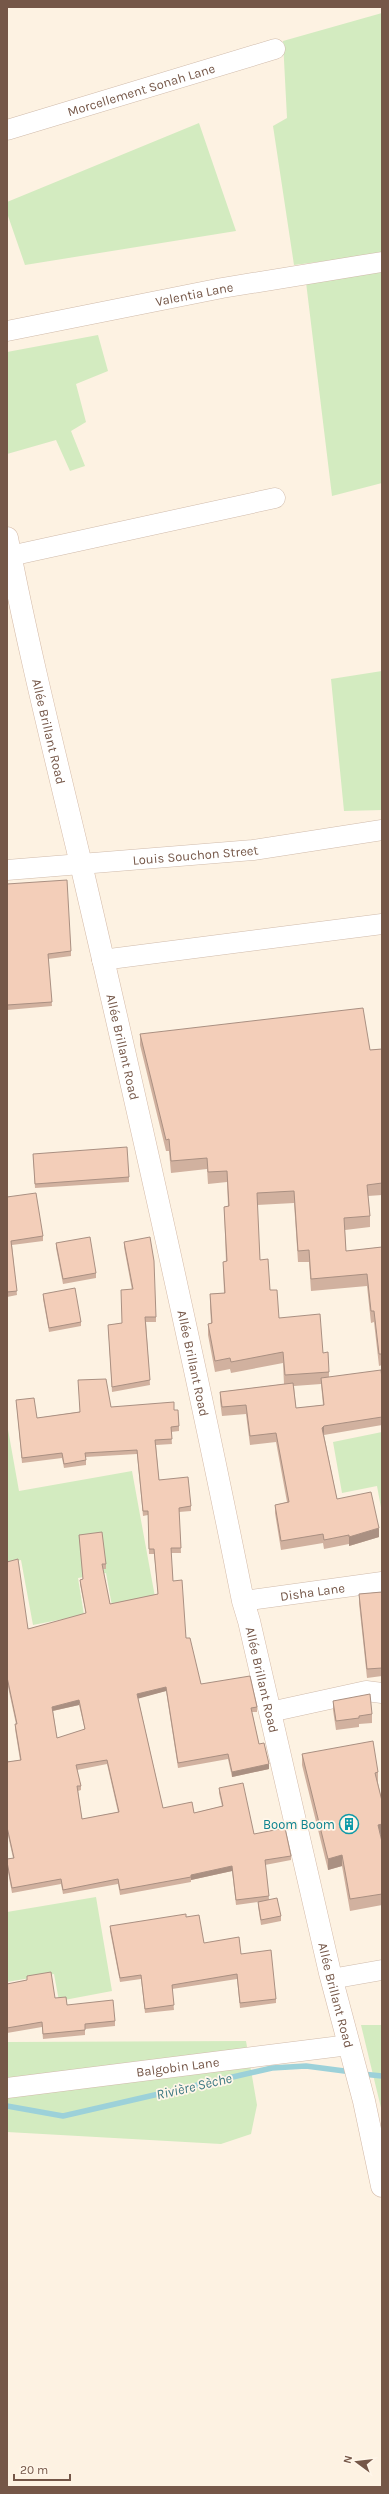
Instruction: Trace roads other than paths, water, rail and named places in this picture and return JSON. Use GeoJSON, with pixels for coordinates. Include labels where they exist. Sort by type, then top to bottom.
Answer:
{"type":"FeatureCollection","features":[{"type":"Feature","properties":{"kind":"main road","name":"Allée Brillant Road"},"geometry":{"type":"LineString","coordinates":[[9,547],[35,677],[81,865],[211,1443],[243,1601],[331,1979],[364,2101],[382,2186]]}},
{"type":"Feature","properties":{"kind":"street","name":"Morcellement Sonah Lane"},"geometry":{"type":"LineString","coordinates":[[7,130],[274,49]]}},
{"type":"Feature","properties":{"kind":"street","name":"Valentia Lane"},"geometry":{"type":"LineString","coordinates":[[7,331],[49,325],[222,288],[382,262]]}},
{"type":"Feature","properties":{"kind":"street"},"geometry":{"type":"LineString","coordinates":[[9,547],[275,498]]}},
{"type":"Feature","properties":{"kind":"street","name":"Louis Souchon Street"},"geometry":{"type":"LineString","coordinates":[[7,870],[253,850],[382,830]]}},
{"type":"Feature","properties":{"kind":"street"},"geometry":{"type":"LineString","coordinates":[[102,960],[382,924]]}},
{"type":"Feature","properties":{"kind":"street","name":"Disha Lane"},"geometry":{"type":"LineString","coordinates":[[243,1601],[382,1582]]}},
{"type":"Feature","properties":{"kind":"street"},"geometry":{"type":"LineString","coordinates":[[270,1712],[366,1691],[382,1693]]}},
{"type":"Feature","properties":{"kind":"street"},"geometry":{"type":"LineString","coordinates":[[331,1979],[382,1970]]}},
{"type":"Feature","properties":{"kind":"street","name":"Balgobin Lane"},"geometry":{"type":"LineString","coordinates":[[7,2088],[350,2048]]}},
{"type":"Feature","properties":{"kind":"waterway","name":"Rivière Sèche"},"geometry":{"type":"LineString","coordinates":[[7,2106],[63,2116],[272,2068],[306,2066],[352,2072]]}},
{"type":"Feature","properties":{"kind":"waterway","name":"Rivière Sèche"},"geometry":{"type":"LineString","coordinates":[[362,2074],[382,2076]]}},
{"type":"Feature","properties":{"kind":"place","name":"Boom Boom"},"geometry":{"type":"Point","coordinates":[349,1824]}}]}
